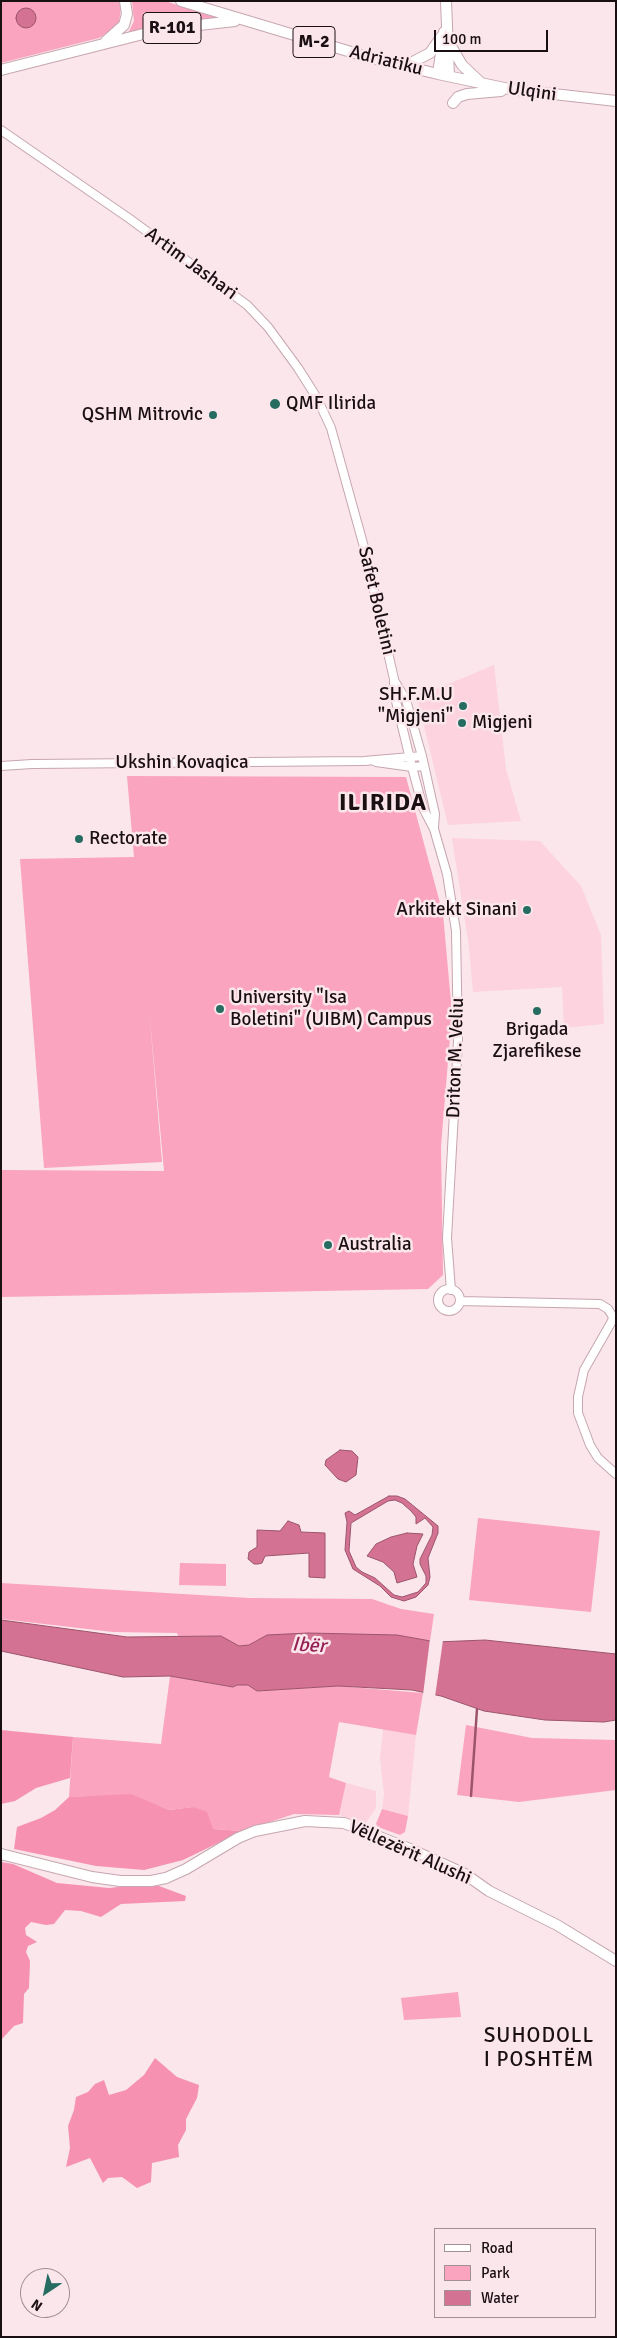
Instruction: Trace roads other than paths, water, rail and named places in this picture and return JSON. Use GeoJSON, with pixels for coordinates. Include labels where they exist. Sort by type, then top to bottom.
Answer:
{"type":"FeatureCollection","features":[{"type":"Feature","properties":{"kind":"main road","name":"R-101"},"geometry":{"type":"LineString","coordinates":[[103,43],[124,25],[127,14],[125,1]]}},
{"type":"Feature","properties":{"kind":"main road","name":"Adriatiku"},"geometry":{"type":"LineString","coordinates":[[180,1],[371,58],[444,75]]}},
{"type":"Feature","properties":{"kind":"main road"},"geometry":{"type":"LineString","coordinates":[[444,75],[446,6]]}},
{"type":"Feature","properties":{"kind":"main road"},"geometry":{"type":"LineString","coordinates":[[444,75],[449,42],[446,6]]}},
{"type":"Feature","properties":{"kind":"main road","name":"R-101"},"geometry":{"type":"LineString","coordinates":[[1,70],[164,29],[241,20]]}},
{"type":"Feature","properties":{"kind":"main road"},"geometry":{"type":"LineString","coordinates":[[405,66],[430,53],[444,31]]}},
{"type":"Feature","properties":{"kind":"main road"},"geometry":{"type":"LineString","coordinates":[[449,42],[462,65],[482,83]]}},
{"type":"Feature","properties":{"kind":"main road","name":"Ulqini"},"geometry":{"type":"LineString","coordinates":[[444,75],[510,89],[616,101]]}},
{"type":"Feature","properties":{"kind":"main road"},"geometry":{"type":"LineString","coordinates":[[453,103],[458,97],[467,94],[510,89]]}},
{"type":"Feature","properties":{"kind":"main road","name":"Vëllezërit Alushi"},"geometry":{"type":"LineString","coordinates":[[1,1854],[92,1878],[120,1881],[151,1881],[166,1878],[255,1831],[305,1821],[344,1823],[401,1845],[465,1874],[489,1891],[557,1925],[616,1961]]}},
{"type":"Feature","properties":{"kind":"street","name":"Artim Jashari"},"geometry":{"type":"LineString","coordinates":[[1,130],[130,219],[247,305],[268,327],[298,368],[317,398],[335,441]]}},
{"type":"Feature","properties":{"kind":"street","name":"Safet Boletini"},"geometry":{"type":"LineString","coordinates":[[335,441],[364,547],[394,679],[394,693],[411,762]]}},
{"type":"Feature","properties":{"kind":"street"},"geometry":{"type":"LineString","coordinates":[[394,679],[401,690],[422,761]]}},
{"type":"Feature","properties":{"kind":"street","name":"Ukshin Kovaqica"},"geometry":{"type":"LineString","coordinates":[[1,766],[32,764],[422,761]]}},
{"type":"Feature","properties":{"kind":"street","name":"Driton M. Veliu"},"geometry":{"type":"LineString","coordinates":[[422,761],[435,814],[434,829]]}},
{"type":"Feature","properties":{"kind":"street","name":"Driton M. Veliu"},"geometry":{"type":"LineString","coordinates":[[411,762],[423,808],[434,829],[447,874],[456,932],[458,1041],[448,1238],[451,1290]]}},
{"type":"Feature","properties":{"kind":"street"},"geometry":{"type":"LineString","coordinates":[[451,1290],[456,1292],[460,1301],[455,1310],[448,1311],[442,1308],[439,1303],[439,1296],[444,1291],[451,1290]]}},
{"type":"Feature","properties":{"kind":"street"},"geometry":{"type":"LineString","coordinates":[[460,1301],[600,1304],[608,1309],[612,1319],[584,1370],[578,1397],[578,1413],[590,1445],[598,1458],[616,1474]]}},
{"type":"Feature","properties":{"kind":"water"},"geometry":{"type":"Polygon","coordinates":[[[26,8],[33,11],[36,18],[33,25],[26,28],[19,25],[16,18],[19,11],[26,8]]]}},
{"type":"Feature","properties":{"kind":"water"},"geometry":{"type":"Polygon","coordinates":[[[340,1450],[352,1451],[358,1457],[356,1475],[346,1482],[338,1479],[325,1465],[326,1460],[340,1450]]]}},
{"type":"Feature","properties":{"kind":"water"},"geometry":{"type":"Polygon","coordinates":[[[389,1496],[397,1496],[405,1499],[438,1526],[438,1533],[428,1558],[430,1577],[428,1585],[416,1597],[404,1601],[391,1597],[380,1586],[353,1569],[345,1550],[347,1522],[345,1513],[349,1511],[355,1515],[389,1496]],[[395,1500],[388,1501],[351,1523],[349,1551],[356,1567],[375,1578],[394,1595],[402,1597],[418,1592],[426,1583],[426,1576],[420,1564],[420,1559],[432,1535],[433,1527],[425,1518],[416,1524],[416,1517],[402,1503],[395,1500]]]}},
{"type":"Feature","properties":{"kind":"water"},"geometry":{"type":"Polygon","coordinates":[[[288,1521],[299,1525],[301,1532],[325,1533],[325,1578],[309,1577],[309,1553],[265,1556],[262,1563],[258,1564],[254,1564],[248,1559],[249,1552],[257,1547],[257,1530],[280,1531],[288,1521]]]}},
{"type":"Feature","properties":{"kind":"water"},"geometry":{"type":"Polygon","coordinates":[[[407,1533],[423,1534],[417,1546],[413,1564],[417,1577],[397,1583],[394,1572],[383,1562],[367,1556],[376,1544],[391,1537],[407,1533]]]}},
{"type":"Feature","properties":{"kind":"water","name":"Ibër"},"geometry":{"type":"Polygon","coordinates":[[[1,1620],[127,1637],[221,1636],[239,1646],[249,1645],[267,1635],[308,1633],[397,1635],[436,1642],[485,1640],[616,1654],[616,1720],[604,1722],[545,1720],[484,1711],[441,1696],[412,1690],[338,1686],[257,1691],[248,1685],[233,1687],[170,1676],[123,1677],[1,1651],[1,1620]]]}},
{"type":"Feature","properties":{"kind":"waterway"},"geometry":{"type":"LineString","coordinates":[[471,1796],[477,1709]]}},
{"type":"Feature","properties":{"kind":"place","name":"QMF Ilirida"},"geometry":{"type":"Point","coordinates":[275,404]}},
{"type":"Feature","properties":{"kind":"place","name":"QSHM Mitrovic"},"geometry":{"type":"Point","coordinates":[213,415]}},
{"type":"Feature","properties":{"kind":"place","name":"SH.F.M.U \"Migjeni\""},"geometry":{"type":"Point","coordinates":[463,706]}},
{"type":"Feature","properties":{"kind":"place","name":"Migjeni"},"geometry":{"type":"Point","coordinates":[462,723]}},
{"type":"Feature","properties":{"kind":"place","name":"Rectorate"},"geometry":{"type":"Point","coordinates":[79,839]}},
{"type":"Feature","properties":{"kind":"place","name":"Arkitekt Sinani"},"geometry":{"type":"Point","coordinates":[527,910]}},
{"type":"Feature","properties":{"kind":"place","name":"University \"Isa Boletini\" (UIBM) Campus"},"geometry":{"type":"Point","coordinates":[220,1009]}},
{"type":"Feature","properties":{"kind":"place","name":"Brigada Zjarefikese"},"geometry":{"type":"Point","coordinates":[537,1011]}},
{"type":"Feature","properties":{"kind":"place","name":"Australia"},"geometry":{"type":"Point","coordinates":[328,1245]}},
{"type":"Feature","properties":{"kind":"district","name":"ILIRIDA"},"geometry":{"type":"Point","coordinates":[383,804]}},
{"type":"Feature","properties":{"kind":"district","name":"SUHODOLL I POSHTËM"},"geometry":{"type":"Point","coordinates":[539,2048]}}]}
